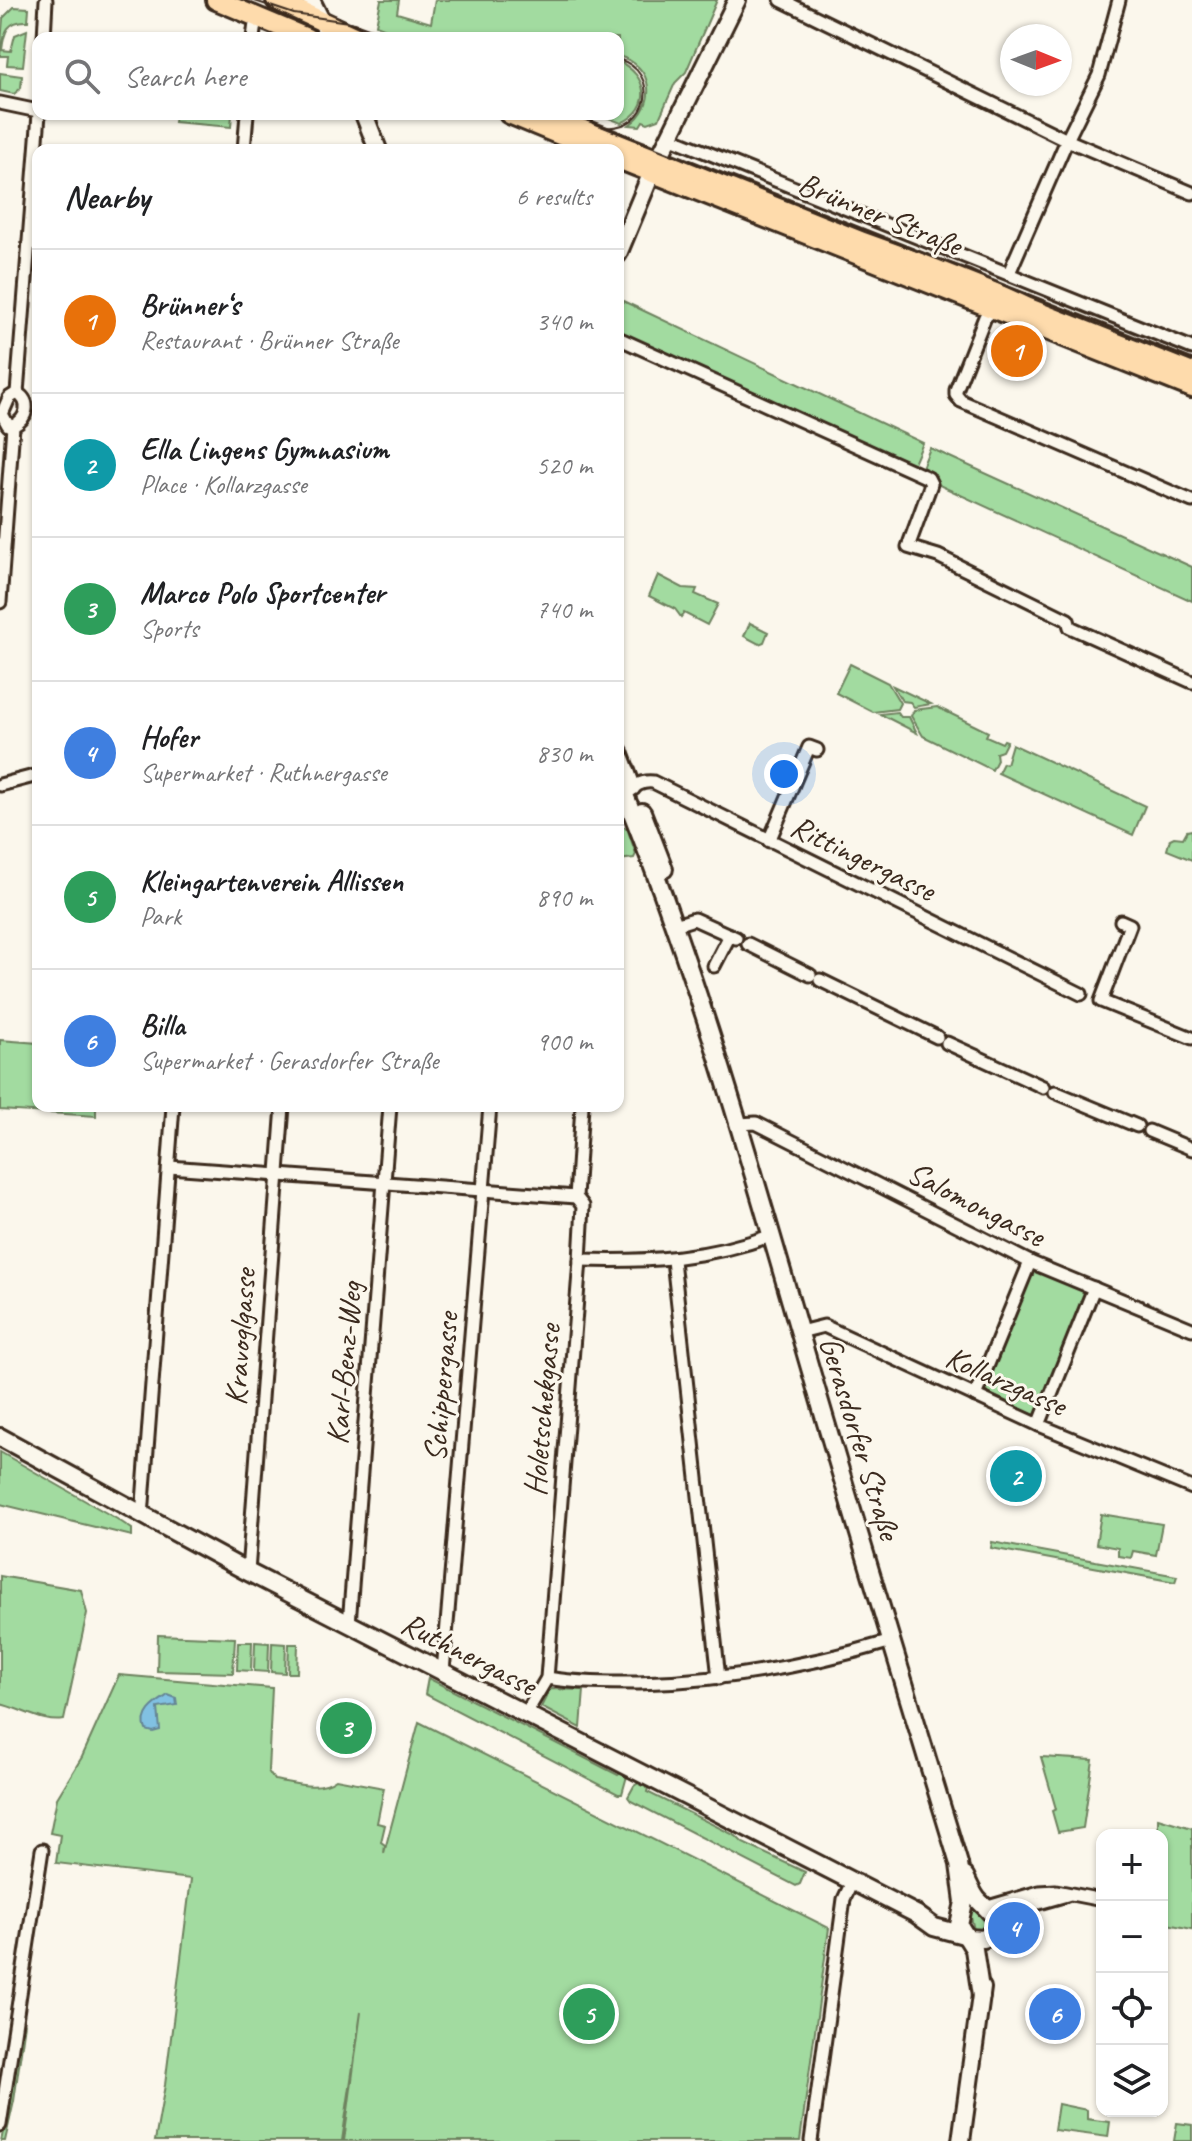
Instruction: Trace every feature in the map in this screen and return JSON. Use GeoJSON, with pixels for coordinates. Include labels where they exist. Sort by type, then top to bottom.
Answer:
{"type":"FeatureCollection","features":[{"type":"Feature","properties":{"kind":"main road"},"geometry":{"type":"LineString","coordinates":[[216,0],[293,32]]}},
{"type":"Feature","properties":{"kind":"main road"},"geometry":{"type":"LineString","coordinates":[[276,0],[346,32]]}},
{"type":"Feature","properties":{"kind":"main road"},"geometry":{"type":"LineString","coordinates":[[311,0],[327,32]]}},
{"type":"Feature","properties":{"kind":"main road"},"geometry":{"type":"LineString","coordinates":[[624,240],[656,166],[737,0]]}},
{"type":"Feature","properties":{"kind":"main road"},"geometry":{"type":"LineString","coordinates":[[366,120],[376,144]]}},
{"type":"Feature","properties":{"kind":"main road"},"geometry":{"type":"LineString","coordinates":[[524,120],[582,144]]}},
{"type":"Feature","properties":{"kind":"main road","name":"Brünner Straße"},"geometry":{"type":"LineString","coordinates":[[558,120],[609,144]]}},
{"type":"Feature","properties":{"kind":"main road","name":"Brünner Straße"},"geometry":{"type":"LineString","coordinates":[[624,151],[730,205],[894,267],[1192,388]]}},
{"type":"Feature","properties":{"kind":"main road","name":"Brünner Straße"},"geometry":{"type":"LineString","coordinates":[[624,160],[656,166],[1192,371]]}},
{"type":"Feature","properties":{"kind":"main road","name":"Gerasdorfer Straße"},"geometry":{"type":"LineString","coordinates":[[624,792],[679,924],[959,1864],[976,1898],[989,1911],[993,1930],[972,1937]]}},
{"type":"Feature","properties":{"kind":"main road","name":"Ruthnergasse"},"geometry":{"type":"LineString","coordinates":[[0,1437],[248,1572],[916,1914],[934,1927],[972,1937]]}},
{"type":"Feature","properties":{"kind":"main road","name":"Gerasdorfer Straße"},"geometry":{"type":"LineString","coordinates":[[959,1864],[962,1913],[959,1925],[972,1937],[981,1996],[961,2141]]}},
{"type":"Feature","properties":{"kind":"main road"},"geometry":{"type":"LineString","coordinates":[[962,1913],[973,1904],[989,1911]]}},
{"type":"Feature","properties":{"kind":"main road","name":"Ruthnergasse"},"geometry":{"type":"LineString","coordinates":[[916,1914],[945,1919],[962,1913]]}},
{"type":"Feature","properties":{"kind":"street"},"geometry":{"type":"LineString","coordinates":[[44,32],[46,0]]}},
{"type":"Feature","properties":{"kind":"street"},"geometry":{"type":"LineString","coordinates":[[781,0],[1067,140],[1192,193]]}},
{"type":"Feature","properties":{"kind":"street"},"geometry":{"type":"LineString","coordinates":[[1009,273],[1099,75],[1119,0]]}},
{"type":"Feature","properties":{"kind":"street"},"geometry":{"type":"LineString","coordinates":[[254,32],[256,16]]}},
{"type":"Feature","properties":{"kind":"street"},"geometry":{"type":"LineString","coordinates":[[0,103],[32,111]]}},
{"type":"Feature","properties":{"kind":"street"},"geometry":{"type":"LineString","coordinates":[[37,144],[38,120]]}},
{"type":"Feature","properties":{"kind":"street"},"geometry":{"type":"LineString","coordinates":[[244,144],[246,120]]}},
{"type":"Feature","properties":{"kind":"street","name":"Brünner Straße"},"geometry":{"type":"LineString","coordinates":[[671,138],[1192,348]]}},
{"type":"Feature","properties":{"kind":"street"},"geometry":{"type":"LineString","coordinates":[[17,393],[32,202]]}},
{"type":"Feature","properties":{"kind":"street"},"geometry":{"type":"LineString","coordinates":[[1021,304],[992,309],[985,317],[956,390],[961,401],[1192,501]]}},
{"type":"Feature","properties":{"kind":"street"},"geometry":{"type":"LineString","coordinates":[[624,341],[928,478],[931,484],[908,547],[938,556],[1068,620],[1070,627],[1192,682]]}},
{"type":"Feature","properties":{"kind":"street"},"geometry":{"type":"LineString","coordinates":[[0,602],[13,426],[32,408],[17,393]]}},
{"type":"Feature","properties":{"kind":"street"},"geometry":{"type":"LineString","coordinates":[[13,426],[8,425],[1,414],[9,398],[17,393]]}},
{"type":"Feature","properties":{"kind":"street"},"geometry":{"type":"LineString","coordinates":[[769,841],[809,747],[817,750]]}},
{"type":"Feature","properties":{"kind":"street"},"geometry":{"type":"LineString","coordinates":[[0,785],[32,777]]}},
{"type":"Feature","properties":{"kind":"street","name":"Rittingergasse"},"geometry":{"type":"LineString","coordinates":[[624,790],[644,781],[653,782],[1081,994]]}},
{"type":"Feature","properties":{"kind":"street"},"geometry":{"type":"LineString","coordinates":[[679,924],[694,919],[733,936],[714,966]]}},
{"type":"Feature","properties":{"kind":"street"},"geometry":{"type":"LineString","coordinates":[[1121,921],[1130,925],[1101,1001],[1192,1038]]}},
{"type":"Feature","properties":{"kind":"street"},"geometry":{"type":"LineString","coordinates":[[748,944],[1043,1087]]}},
{"type":"Feature","properties":{"kind":"street"},"geometry":{"type":"LineString","coordinates":[[1055,1092],[1137,1126]]}},
{"type":"Feature","properties":{"kind":"street"},"geometry":{"type":"LineString","coordinates":[[142,1516],[173,1112]]}},
{"type":"Feature","properties":{"kind":"street","name":"Kravoglgasse"},"geometry":{"type":"LineString","coordinates":[[248,1572],[283,1112]]}},
{"type":"Feature","properties":{"kind":"street","name":"Karl-Benz-Weg"},"geometry":{"type":"LineString","coordinates":[[349,1624],[390,1112]]}},
{"type":"Feature","properties":{"kind":"street","name":"Schippergasse"},"geometry":{"type":"LineString","coordinates":[[443,1672],[490,1112]]}},
{"type":"Feature","properties":{"kind":"street","name":"Holetschekgasse"},"geometry":{"type":"LineString","coordinates":[[525,1715],[547,1678],[580,1260],[583,1206],[576,1197],[582,1112]]}},
{"type":"Feature","properties":{"kind":"street","name":"Salomongasse"},"geometry":{"type":"LineString","coordinates":[[739,1124],[756,1123],[1030,1262],[1192,1329]]}},
{"type":"Feature","properties":{"kind":"street"},"geometry":{"type":"LineString","coordinates":[[1149,1131],[1192,1149]]}},
{"type":"Feature","properties":{"kind":"street"},"geometry":{"type":"LineString","coordinates":[[169,1167],[576,1197]]}},
{"type":"Feature","properties":{"kind":"street"},"geometry":{"type":"LineString","coordinates":[[580,1260],[673,1260],[750,1244],[773,1235]]}},
{"type":"Feature","properties":{"kind":"street"},"geometry":{"type":"LineString","coordinates":[[673,1260],[719,1678]]}},
{"type":"Feature","properties":{"kind":"street"},"geometry":{"type":"LineString","coordinates":[[975,1396],[1030,1262]]}},
{"type":"Feature","properties":{"kind":"street"},"geometry":{"type":"LineString","coordinates":[[1039,1425],[1094,1288]]}},
{"type":"Feature","properties":{"kind":"street","name":"Kollarzgasse"},"geometry":{"type":"LineString","coordinates":[[800,1332],[824,1326],[1039,1425],[1192,1488]]}},
{"type":"Feature","properties":{"kind":"street"},"geometry":{"type":"LineString","coordinates":[[547,1678],[617,1683],[719,1678],[793,1667],[892,1641]]}},
{"type":"Feature","properties":{"kind":"street"},"geometry":{"type":"LineString","coordinates":[[0,2125],[42,1850]]}},
{"type":"Feature","properties":{"kind":"street"},"geometry":{"type":"LineString","coordinates":[[811,2141],[844,1899],[852,1882]]}},
{"type":"Feature","properties":{"kind":"street"},"geometry":{"type":"LineString","coordinates":[[989,1911],[1010,1911],[1067,1895],[1096,1899]]}},
{"type":"Feature","properties":{"kind":"green space"},"geometry":{"type":"Polygon","coordinates":[[[381,0],[399,0],[397,13],[431,23],[435,0],[717,0],[686,72],[675,83],[659,119],[648,123],[643,121],[640,126],[629,125],[645,107],[648,86],[639,68],[624,58],[624,32],[393,32],[376,25],[381,0]]]}},
{"type":"Feature","properties":{"kind":"green space"},"geometry":{"type":"Polygon","coordinates":[[[14,7],[29,8],[28,21],[15,23],[8,28],[2,50],[11,51],[15,35],[27,30],[23,66],[7,65],[8,56],[0,56],[3,18],[14,7]]]}},
{"type":"Feature","properties":{"kind":"green space"},"geometry":{"type":"Polygon","coordinates":[[[624,65],[636,74],[643,92],[639,109],[621,123],[614,120],[624,120],[624,65]]]}},
{"type":"Feature","properties":{"kind":"green space"},"geometry":{"type":"Polygon","coordinates":[[[0,73],[22,76],[21,88],[14,94],[0,91],[0,73]]]}},
{"type":"Feature","properties":{"kind":"green space"},"geometry":{"type":"Polygon","coordinates":[[[174,120],[232,120],[231,127],[174,120]]]}},
{"type":"Feature","properties":{"kind":"green space"},"geometry":{"type":"Polygon","coordinates":[[[690,150],[955,257],[689,153],[690,150]]]}},
{"type":"Feature","properties":{"kind":"green space"},"geometry":{"type":"Polygon","coordinates":[[[624,301],[923,443],[913,466],[624,334],[624,301]]]}},
{"type":"Feature","properties":{"kind":"green space"},"geometry":{"type":"Polygon","coordinates":[[[930,448],[1192,567],[1192,601],[941,486],[921,470],[930,448]]]}},
{"type":"Feature","properties":{"kind":"green space"},"geometry":{"type":"Polygon","coordinates":[[[658,575],[683,588],[697,589],[695,594],[718,604],[707,625],[684,613],[681,617],[675,609],[649,596],[658,575]]]}},
{"type":"Feature","properties":{"kind":"green space"},"geometry":{"type":"Polygon","coordinates":[[[750,623],[768,632],[764,642],[759,644],[744,636],[750,623]]]}},
{"type":"Feature","properties":{"kind":"green space"},"geometry":{"type":"Polygon","coordinates":[[[850,664],[888,683],[900,703],[897,709],[873,712],[836,693],[850,664]]]}},
{"type":"Feature","properties":{"kind":"green space"},"geometry":{"type":"Polygon","coordinates":[[[893,686],[931,704],[914,707],[910,702],[902,701],[893,686]]]}},
{"type":"Feature","properties":{"kind":"green space"},"geometry":{"type":"Polygon","coordinates":[[[937,707],[988,732],[986,736],[1002,743],[1007,741],[1002,751],[996,753],[997,760],[992,770],[923,736],[911,716],[914,710],[937,707]]]}},
{"type":"Feature","properties":{"kind":"green space"},"geometry":{"type":"Polygon","coordinates":[[[897,712],[901,717],[909,717],[917,733],[880,714],[897,712]]]}},
{"type":"Feature","properties":{"kind":"green space"},"geometry":{"type":"Polygon","coordinates":[[[1012,744],[1145,806],[1133,835],[998,773],[1003,763],[1006,764],[1012,744]]]}},
{"type":"Feature","properties":{"kind":"green space"},"geometry":{"type":"Polygon","coordinates":[[[624,827],[636,854],[634,858],[624,859],[624,827]]]}},
{"type":"Feature","properties":{"kind":"green space"},"geometry":{"type":"Polygon","coordinates":[[[1192,830],[1192,860],[1167,850],[1170,839],[1183,838],[1187,831],[1192,830]]]}},
{"type":"Feature","properties":{"kind":"green space"},"geometry":{"type":"Polygon","coordinates":[[[0,1040],[32,1043],[32,1112],[0,1110],[0,1040]]]}},
{"type":"Feature","properties":{"kind":"green space"},"geometry":{"type":"Polygon","coordinates":[[[32,1112],[96,1112],[96,1116],[32,1112]]]}},
{"type":"Feature","properties":{"kind":"green space"},"geometry":{"type":"Polygon","coordinates":[[[1034,1267],[1089,1292],[1039,1414],[1034,1415],[982,1390],[1034,1267]]]}},
{"type":"Feature","properties":{"kind":"green space"},"geometry":{"type":"Polygon","coordinates":[[[0,1452],[117,1519],[132,1529],[132,1536],[0,1504],[0,1452]]]}},
{"type":"Feature","properties":{"kind":"green space"},"geometry":{"type":"Polygon","coordinates":[[[1101,1514],[1162,1524],[1156,1555],[1133,1551],[1131,1558],[1118,1556],[1118,1548],[1096,1544],[1101,1514]]]}},
{"type":"Feature","properties":{"kind":"green space"},"geometry":{"type":"Polygon","coordinates":[[[992,1542],[1177,1576],[1175,1582],[991,1548],[992,1542]]]}},
{"type":"Feature","properties":{"kind":"green space"},"geometry":{"type":"Polygon","coordinates":[[[0,1576],[81,1590],[87,1613],[64,1720],[40,1718],[0,1704],[0,1576]]]}},
{"type":"Feature","properties":{"kind":"green space"},"geometry":{"type":"Polygon","coordinates":[[[158,1635],[235,1638],[233,1673],[157,1671],[158,1635]]]}},
{"type":"Feature","properties":{"kind":"green space"},"geometry":{"type":"Polygon","coordinates":[[[238,1642],[252,1642],[251,1671],[237,1670],[238,1642]]]}},
{"type":"Feature","properties":{"kind":"green space"},"geometry":{"type":"Polygon","coordinates":[[[255,1642],[269,1643],[268,1672],[254,1671],[255,1642]]]}},
{"type":"Feature","properties":{"kind":"green space"},"geometry":{"type":"Polygon","coordinates":[[[272,1643],[286,1644],[285,1673],[271,1672],[272,1643]]]}},
{"type":"Feature","properties":{"kind":"green space"},"geometry":{"type":"Polygon","coordinates":[[[289,1644],[298,1644],[297,1673],[288,1673],[289,1644]]]}},
{"type":"Feature","properties":{"kind":"green space"},"geometry":{"type":"Polygon","coordinates":[[[119,1675],[272,1688],[268,1771],[274,1780],[314,1786],[336,1779],[384,1788],[377,1823],[385,1825],[381,1842],[385,1845],[384,1853],[419,1722],[829,1928],[800,2141],[344,2141],[361,2012],[342,2141],[155,2141],[191,1879],[56,1863],[60,1835],[50,1833],[57,1798],[82,1757],[119,1675]]]}},
{"type":"Feature","properties":{"kind":"green space"},"geometry":{"type":"Polygon","coordinates":[[[428,1678],[618,1775],[623,1771],[627,1776],[622,1794],[425,1694],[428,1678]]]}},
{"type":"Feature","properties":{"kind":"green space"},"geometry":{"type":"Polygon","coordinates":[[[550,1689],[584,1690],[581,1728],[541,1707],[550,1689]]]}},
{"type":"Feature","properties":{"kind":"green space"},"geometry":{"type":"Polygon","coordinates":[[[1041,1757],[1093,1760],[1083,1828],[1058,1832],[1052,1811],[1056,1809],[1041,1757]]]}},
{"type":"Feature","properties":{"kind":"green space"},"geometry":{"type":"Polygon","coordinates":[[[640,1782],[649,1784],[647,1792],[805,1872],[800,1884],[796,1886],[631,1801],[628,1797],[640,1782]]]}},
{"type":"Feature","properties":{"kind":"green space"},"geometry":{"type":"Polygon","coordinates":[[[1158,1818],[1192,1828],[1192,1929],[1168,1924],[1168,1829],[1158,1829],[1158,1818]]]}},
{"type":"Feature","properties":{"kind":"green space"},"geometry":{"type":"Polygon","coordinates":[[[979,1909],[988,1916],[988,1928],[975,1934],[970,1913],[979,1909]]]}},
{"type":"Feature","properties":{"kind":"green space"},"geometry":{"type":"Polygon","coordinates":[[[25,2023],[14,2101],[5,2141],[1,2141],[20,2034],[25,2023]]]}},
{"type":"Feature","properties":{"kind":"green space"},"geometry":{"type":"Polygon","coordinates":[[[1058,2104],[1087,2110],[1087,2119],[1110,2122],[1108,2137],[1054,2130],[1058,2104]]]}},
{"type":"Feature","properties":{"kind":"green space"},"geometry":{"type":"Polygon","coordinates":[[[1177,2123],[1192,2125],[1192,2141],[1174,2141],[1177,2123]]]}},
{"type":"Feature","properties":{"kind":"water"},"geometry":{"type":"Polygon","coordinates":[[[168,1695],[176,1698],[177,1705],[158,1708],[160,1730],[146,1730],[147,1714],[168,1695]]]}},
{"type":"Feature","properties":{"kind":"tram line"},"geometry":{"type":"LineString","coordinates":[[252,0],[294,14],[355,23],[379,32]]}},
{"type":"Feature","properties":{"kind":"tram line"},"geometry":{"type":"LineString","coordinates":[[605,127],[620,126],[632,120],[645,99],[641,76],[624,62]]}},
{"type":"Feature","properties":{"kind":"tram line"},"geometry":{"type":"LineString","coordinates":[[586,120],[865,232],[970,270],[1031,298],[1192,362]]}},
{"type":"Feature","properties":{"kind":"place","name":"Brünner‘s"},"geometry":{"type":"Point","coordinates":[1017,351]}},
{"type":"Feature","properties":{"kind":"place","name":"Ella Lingens Gymnasium"},"geometry":{"type":"Point","coordinates":[1016,1476]}},
{"type":"Feature","properties":{"kind":"place","name":"Marco Polo Sportcenter"},"geometry":{"type":"Point","coordinates":[346,1728]}},
{"type":"Feature","properties":{"kind":"place","name":"Hofer"},"geometry":{"type":"Point","coordinates":[1014,1928]}},
{"type":"Feature","properties":{"kind":"place","name":"Kleingartenverein Allissen"},"geometry":{"type":"Point","coordinates":[589,2014]}},
{"type":"Feature","properties":{"kind":"place","name":"Billa"},"geometry":{"type":"Point","coordinates":[1055,2014]}}]}
